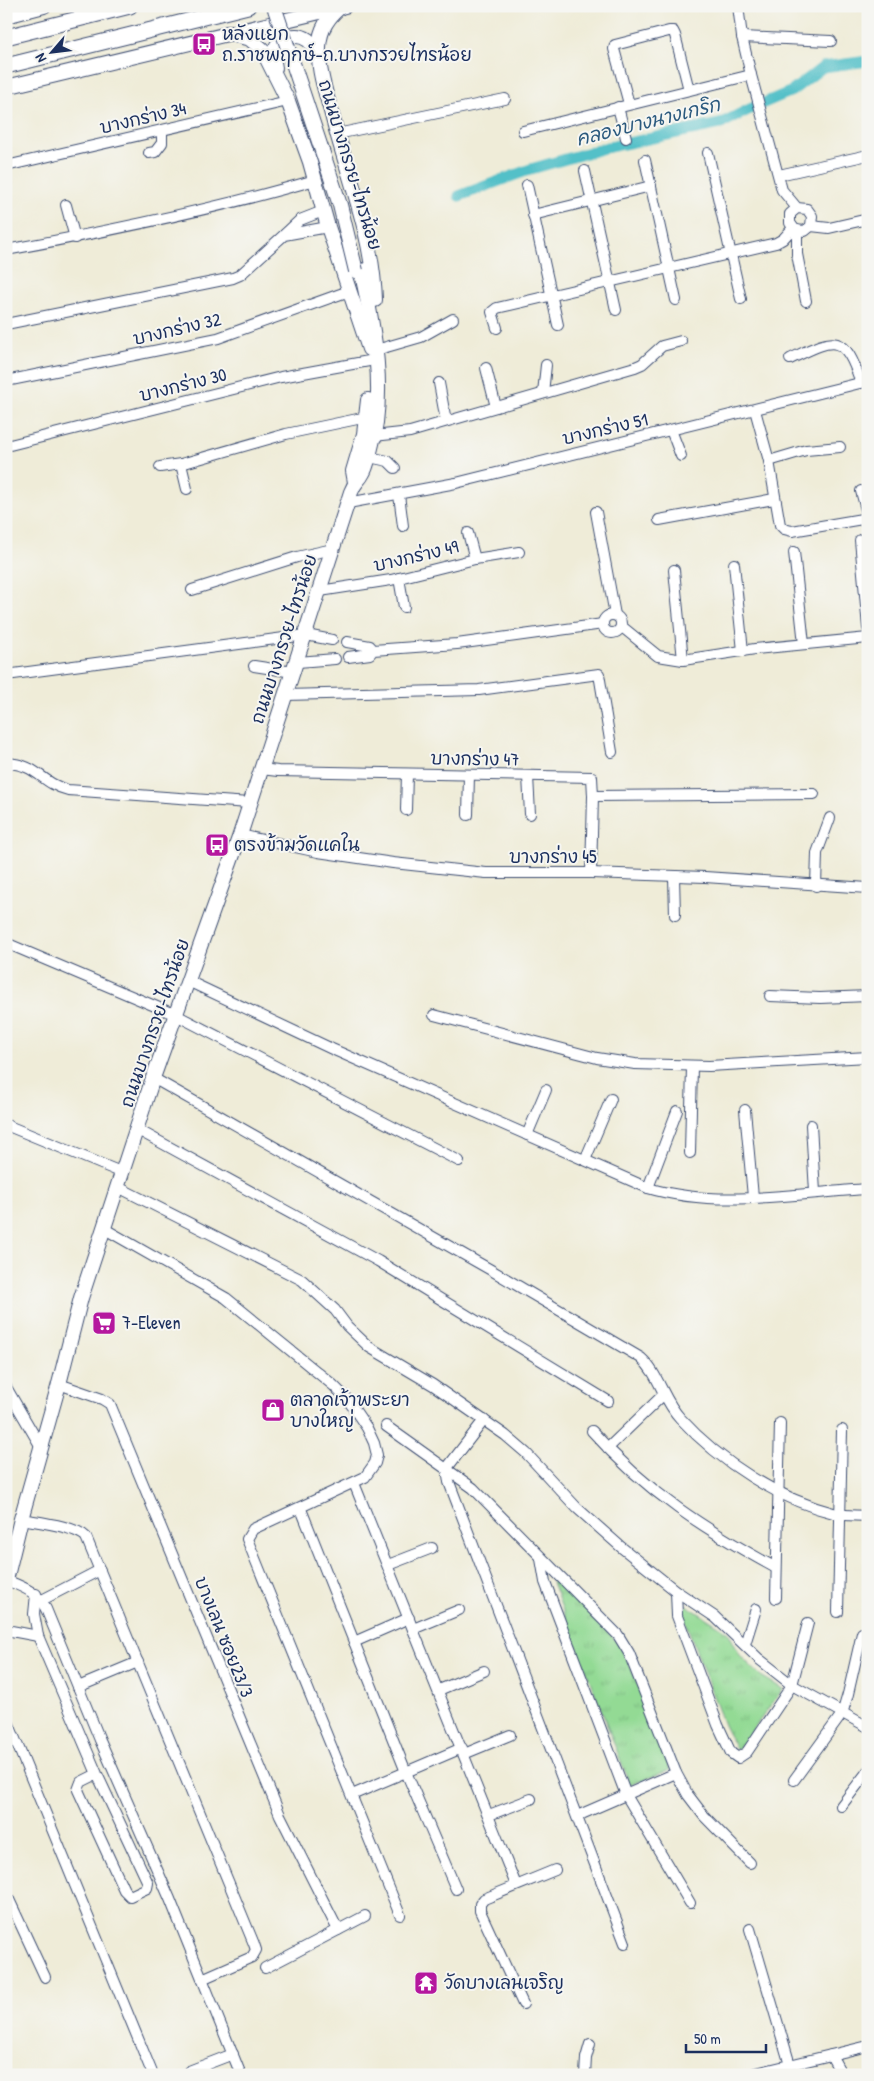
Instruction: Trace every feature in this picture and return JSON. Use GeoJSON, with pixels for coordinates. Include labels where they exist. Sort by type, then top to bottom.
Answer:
{"type":"FeatureCollection","features":[{"type":"Feature","properties":{"kind":"main road"},"geometry":{"type":"LineString","coordinates":[[6,16],[44,6]]}},
{"type":"Feature","properties":{"kind":"main road"},"geometry":{"type":"LineString","coordinates":[[6,37],[130,6]]}},
{"type":"Feature","properties":{"kind":"main road"},"geometry":{"type":"LineString","coordinates":[[6,66],[248,6]]}},
{"type":"Feature","properties":{"kind":"main road","name":"ถนนบางกรวย-ไทรน้อย"},"geometry":{"type":"LineString","coordinates":[[274,6],[340,205],[358,270]]}},
{"type":"Feature","properties":{"kind":"main road","name":"ถนนบางกรวย-ไทรน้อย"},"geometry":{"type":"LineString","coordinates":[[6,1580],[59,1384],[80,1298],[154,1078],[240,834],[355,482],[363,474],[374,436],[378,373],[346,203],[281,6]]}},
{"type":"Feature","properties":{"kind":"main road"},"geometry":{"type":"LineString","coordinates":[[6,87],[342,7]]}},
{"type":"Feature","properties":{"kind":"main road"},"geometry":{"type":"LineString","coordinates":[[342,7],[330,16],[320,34],[318,57],[337,134],[364,222],[375,290],[376,324],[372,349]]}},
{"type":"Feature","properties":{"kind":"main road"},"geometry":{"type":"LineString","coordinates":[[227,33],[250,39],[262,49],[278,79],[310,162],[323,211],[349,291],[372,349]]}},
{"type":"Feature","properties":{"kind":"main road"},"geometry":{"type":"LineString","coordinates":[[278,79],[274,62],[274,50],[280,41],[288,37],[300,36],[307,40],[318,57]]}},
{"type":"Feature","properties":{"kind":"main road","name":"ถนนบางกรวย-ไทรน้อย"},"geometry":{"type":"LineString","coordinates":[[355,482],[353,471],[367,417],[372,349]]}},
{"type":"Feature","properties":{"kind":"street"},"geometry":{"type":"LineString","coordinates":[[738,6],[742,37],[751,75],[783,193],[797,208]]}},
{"type":"Feature","properties":{"kind":"street"},"geometry":{"type":"LineString","coordinates":[[629,104],[614,49],[615,45],[669,31],[673,31],[675,35],[689,90]]}},
{"type":"Feature","properties":{"kind":"street"},"geometry":{"type":"LineString","coordinates":[[742,37],[832,41]]}},
{"type":"Feature","properties":{"kind":"street"},"geometry":{"type":"LineString","coordinates":[[523,131],[751,75]]}},
{"type":"Feature","properties":{"kind":"street"},"geometry":{"type":"LineString","coordinates":[[337,134],[506,99]]}},
{"type":"Feature","properties":{"kind":"street","name":"บางกร่าง 34"},"geometry":{"type":"LineString","coordinates":[[6,166],[288,101]]}},
{"type":"Feature","properties":{"kind":"street"},"geometry":{"type":"LineString","coordinates":[[618,107],[626,138]]}},
{"type":"Feature","properties":{"kind":"street"},"geometry":{"type":"LineString","coordinates":[[149,153],[155,152],[162,143],[162,130]]}},
{"type":"Feature","properties":{"kind":"street"},"geometry":{"type":"LineString","coordinates":[[708,153],[741,300]]}},
{"type":"Feature","properties":{"kind":"street"},"geometry":{"type":"LineString","coordinates":[[779,175],[868,155]]}},
{"type":"Feature","properties":{"kind":"street"},"geometry":{"type":"LineString","coordinates":[[645,160],[676,300]]}},
{"type":"Feature","properties":{"kind":"street"},"geometry":{"type":"LineString","coordinates":[[585,171],[616,310]]}},
{"type":"Feature","properties":{"kind":"street"},"geometry":{"type":"LineString","coordinates":[[6,250],[75,238],[234,204],[315,180]]}},
{"type":"Feature","properties":{"kind":"street"},"geometry":{"type":"LineString","coordinates":[[527,186],[558,325]]}},
{"type":"Feature","properties":{"kind":"street"},"geometry":{"type":"LineString","coordinates":[[533,215],[650,186]]}},
{"type":"Feature","properties":{"kind":"street"},"geometry":{"type":"LineString","coordinates":[[66,205],[75,238]]}},
{"type":"Feature","properties":{"kind":"street"},"geometry":{"type":"LineString","coordinates":[[795,229],[805,231],[811,226],[813,218],[810,212],[803,208],[797,208],[790,217],[795,229],[797,254],[806,301]]}},
{"type":"Feature","properties":{"kind":"street"},"geometry":{"type":"LineString","coordinates":[[6,324],[233,278],[240,275],[300,220],[323,211]]}},
{"type":"Feature","properties":{"kind":"street"},"geometry":{"type":"LineString","coordinates":[[811,226],[828,228],[868,220]]}},
{"type":"Feature","properties":{"kind":"street"},"geometry":{"type":"LineString","coordinates":[[284,235],[328,227]]}},
{"type":"Feature","properties":{"kind":"street"},"geometry":{"type":"LineString","coordinates":[[496,328],[492,312],[497,308],[610,280],[776,243],[795,229]]}},
{"type":"Feature","properties":{"kind":"street","name":"บางกร่าง 32"},"geometry":{"type":"LineString","coordinates":[[6,381],[218,338],[349,291]]}},
{"type":"Feature","properties":{"kind":"street","name":"บางกร่าง 30"},"geometry":{"type":"LineString","coordinates":[[6,446],[281,377],[425,335],[453,320]]}},
{"type":"Feature","properties":{"kind":"street"},"geometry":{"type":"LineString","coordinates":[[374,436],[400,434],[635,367],[642,364],[662,346],[681,341]]}},
{"type":"Feature","properties":{"kind":"street"},"geometry":{"type":"LineString","coordinates":[[790,359],[817,346],[832,343],[839,344],[848,351],[864,382]]}},
{"type":"Feature","properties":{"kind":"street"},"geometry":{"type":"LineString","coordinates":[[543,393],[546,365]]}},
{"type":"Feature","properties":{"kind":"street"},"geometry":{"type":"LineString","coordinates":[[486,368],[496,407]]}},
{"type":"Feature","properties":{"kind":"street","name":"บางกร่าง 51"},"geometry":{"type":"LineString","coordinates":[[348,503],[456,483],[864,382]]}},
{"type":"Feature","properties":{"kind":"street"},"geometry":{"type":"LineString","coordinates":[[438,383],[446,421]]}},
{"type":"Feature","properties":{"kind":"street"},"geometry":{"type":"LineString","coordinates":[[755,410],[769,461],[774,499],[780,525],[784,529],[792,531],[868,517],[861,491]]}},
{"type":"Feature","properties":{"kind":"street"},"geometry":{"type":"LineString","coordinates":[[160,467],[181,464],[286,434],[367,417]]}},
{"type":"Feature","properties":{"kind":"street"},"geometry":{"type":"LineString","coordinates":[[671,430],[680,456]]}},
{"type":"Feature","properties":{"kind":"street"},"geometry":{"type":"LineString","coordinates":[[769,461],[806,450],[840,447]]}},
{"type":"Feature","properties":{"kind":"street"},"geometry":{"type":"LineString","coordinates":[[368,457],[388,461],[395,468]]}},
{"type":"Feature","properties":{"kind":"street"},"geometry":{"type":"LineString","coordinates":[[181,464],[187,489]]}},
{"type":"Feature","properties":{"kind":"street"},"geometry":{"type":"LineString","coordinates":[[399,495],[403,526]]}},
{"type":"Feature","properties":{"kind":"street"},"geometry":{"type":"LineString","coordinates":[[659,520],[774,499]]}},
{"type":"Feature","properties":{"kind":"street"},"geometry":{"type":"LineString","coordinates":[[596,512],[615,615],[619,617],[621,626],[658,656],[683,660],[743,651],[868,638]]}},
{"type":"Feature","properties":{"kind":"street"},"geometry":{"type":"LineString","coordinates":[[468,533],[475,560]]}},
{"type":"Feature","properties":{"kind":"street"},"geometry":{"type":"LineString","coordinates":[[860,540],[868,628]]}},
{"type":"Feature","properties":{"kind":"street"},"geometry":{"type":"LineString","coordinates":[[192,590],[297,557],[333,550]]}},
{"type":"Feature","properties":{"kind":"street","name":"บางกร่าง 49"},"geometry":{"type":"LineString","coordinates":[[320,590],[398,578],[519,552]]}},
{"type":"Feature","properties":{"kind":"street"},"geometry":{"type":"LineString","coordinates":[[794,552],[804,644]]}},
{"type":"Feature","properties":{"kind":"street"},"geometry":{"type":"LineString","coordinates":[[734,564],[743,651]]}},
{"type":"Feature","properties":{"kind":"street"},"geometry":{"type":"LineString","coordinates":[[674,570],[683,660]]}},
{"type":"Feature","properties":{"kind":"street"},"geometry":{"type":"LineString","coordinates":[[398,578],[404,607]]}},
{"type":"Feature","properties":{"kind":"street"},"geometry":{"type":"LineString","coordinates":[[603,624],[607,617],[615,615]]}},
{"type":"Feature","properties":{"kind":"street"},"geometry":{"type":"LineString","coordinates":[[603,624],[608,632],[612,633],[616,632],[621,626]]}},
{"type":"Feature","properties":{"kind":"street"},"geometry":{"type":"LineString","coordinates":[[348,657],[370,654],[373,650],[457,644],[603,624]]}},
{"type":"Feature","properties":{"kind":"street"},"geometry":{"type":"LineString","coordinates":[[6,676],[306,636],[332,640]]}},
{"type":"Feature","properties":{"kind":"street"},"geometry":{"type":"LineString","coordinates":[[347,642],[370,646],[373,650]]}},
{"type":"Feature","properties":{"kind":"street"},"geometry":{"type":"LineString","coordinates":[[254,666],[296,667],[335,658]]}},
{"type":"Feature","properties":{"kind":"street"},"geometry":{"type":"LineString","coordinates":[[286,695],[479,690],[599,674],[612,752]]}},
{"type":"Feature","properties":{"kind":"street"},"geometry":{"type":"LineString","coordinates":[[6,763],[28,766],[50,785],[68,790],[250,803]]}},
{"type":"Feature","properties":{"kind":"street","name":"บางกร่าง 47"},"geometry":{"type":"LineString","coordinates":[[261,769],[278,772],[592,777],[591,873]]}},
{"type":"Feature","properties":{"kind":"street"},"geometry":{"type":"LineString","coordinates":[[406,810],[407,774]]}},
{"type":"Feature","properties":{"kind":"street"},"geometry":{"type":"LineString","coordinates":[[468,775],[468,815]]}},
{"type":"Feature","properties":{"kind":"street"},"geometry":{"type":"LineString","coordinates":[[528,776],[530,814]]}},
{"type":"Feature","properties":{"kind":"street"},"geometry":{"type":"LineString","coordinates":[[593,796],[814,794]]}},
{"type":"Feature","properties":{"kind":"street"},"geometry":{"type":"LineString","coordinates":[[816,886],[817,852],[830,818]]}},
{"type":"Feature","properties":{"kind":"street","name":"บางกร่าง 45"},"geometry":{"type":"LineString","coordinates":[[240,834],[318,852],[440,869],[486,873],[591,873],[674,876],[868,888]]}},
{"type":"Feature","properties":{"kind":"street"},"geometry":{"type":"LineString","coordinates":[[674,876],[675,915]]}},
{"type":"Feature","properties":{"kind":"street"},"geometry":{"type":"LineString","coordinates":[[6,943],[176,1015],[459,1161]]}},
{"type":"Feature","properties":{"kind":"street"},"geometry":{"type":"LineString","coordinates":[[188,980],[332,1049],[648,1188],[679,1195],[712,1198],[868,1189]]}},
{"type":"Feature","properties":{"kind":"street"},"geometry":{"type":"LineString","coordinates":[[770,996],[820,998],[868,996]]}},
{"type":"Feature","properties":{"kind":"street"},"geometry":{"type":"LineString","coordinates":[[434,1015],[597,1058],[635,1064],[692,1066],[868,1057]]}},
{"type":"Feature","properties":{"kind":"street"},"geometry":{"type":"LineString","coordinates":[[690,1153],[692,1066]]}},
{"type":"Feature","properties":{"kind":"street"},"geometry":{"type":"LineString","coordinates":[[154,1078],[641,1358],[652,1369],[664,1395],[679,1417],[716,1452],[747,1473],[779,1492],[821,1509],[840,1514],[868,1516]]}},
{"type":"Feature","properties":{"kind":"street"},"geometry":{"type":"LineString","coordinates":[[527,1135],[546,1090]]}},
{"type":"Feature","properties":{"kind":"street"},"geometry":{"type":"LineString","coordinates":[[585,1160],[611,1099]]}},
{"type":"Feature","properties":{"kind":"street"},"geometry":{"type":"LineString","coordinates":[[745,1110],[753,1197]]}},
{"type":"Feature","properties":{"kind":"street"},"geometry":{"type":"LineString","coordinates":[[648,1188],[677,1111]]}},
{"type":"Feature","properties":{"kind":"street"},"geometry":{"type":"LineString","coordinates":[[811,1124],[815,1192]]}},
{"type":"Feature","properties":{"kind":"street"},"geometry":{"type":"LineString","coordinates":[[6,1126],[123,1173]]}},
{"type":"Feature","properties":{"kind":"street"},"geometry":{"type":"LineString","coordinates":[[138,1130],[378,1261],[608,1401]]}},
{"type":"Feature","properties":{"kind":"street"},"geometry":{"type":"LineString","coordinates":[[118,1187],[302,1280],[335,1310],[346,1326],[369,1347],[433,1385],[484,1420],[526,1453],[577,1508],[621,1548],[676,1591],[716,1617],[792,1685],[868,1727]]}},
{"type":"Feature","properties":{"kind":"street"},"geometry":{"type":"LineString","coordinates":[[104,1228],[226,1298],[338,1390],[348,1400],[367,1428],[374,1443],[377,1455],[372,1470],[365,1477],[300,1509],[253,1529],[247,1539],[400,1915]]}},
{"type":"Feature","properties":{"kind":"street","name":"บางเลน ซอย23/3"},"geometry":{"type":"LineString","coordinates":[[59,1384],[102,1399],[110,1404],[280,1815],[338,1930]]}},
{"type":"Feature","properties":{"kind":"street"},"geometry":{"type":"LineString","coordinates":[[6,1387],[41,1447]]}},
{"type":"Feature","properties":{"kind":"street"},"geometry":{"type":"LineString","coordinates":[[608,1448],[664,1395]]}},
{"type":"Feature","properties":{"kind":"street"},"geometry":{"type":"LineString","coordinates":[[484,1420],[447,1468],[452,1494],[625,1943]]}},
{"type":"Feature","properties":{"kind":"street"},"geometry":{"type":"LineString","coordinates":[[776,1598],[780,1423]]}},
{"type":"Feature","properties":{"kind":"street"},"geometry":{"type":"LineString","coordinates":[[386,1426],[473,1488],[541,1560],[576,1592],[625,1644],[676,1773],[694,1805],[750,1863]]}},
{"type":"Feature","properties":{"kind":"street"},"geometry":{"type":"LineString","coordinates":[[838,1612],[842,1430]]}},
{"type":"Feature","properties":{"kind":"street"},"geometry":{"type":"LineString","coordinates":[[592,1431],[652,1490],[691,1519],[776,1568]]}},
{"type":"Feature","properties":{"kind":"street"},"geometry":{"type":"LineString","coordinates":[[354,1483],[516,1886]]}},
{"type":"Feature","properties":{"kind":"street"},"geometry":{"type":"LineString","coordinates":[[300,1509],[406,1772],[456,1889]]}},
{"type":"Feature","properties":{"kind":"street"},"geometry":{"type":"LineString","coordinates":[[21,1519],[82,1532],[90,1544],[256,1950],[252,1957],[202,1980]]}},
{"type":"Feature","properties":{"kind":"street"},"geometry":{"type":"LineString","coordinates":[[388,1565],[432,1548]]}},
{"type":"Feature","properties":{"kind":"street"},"geometry":{"type":"LineString","coordinates":[[541,1560],[545,1582],[626,1795],[690,1903]]}},
{"type":"Feature","properties":{"kind":"street"},"geometry":{"type":"LineString","coordinates":[[97,1774],[81,1782],[78,1790],[124,1890],[130,1896],[147,1888],[148,1883],[97,1774],[38,1636],[34,1614],[39,1597],[100,1570]]}},
{"type":"Feature","properties":{"kind":"street"},"geometry":{"type":"LineString","coordinates":[[6,1580],[39,1597],[170,1899],[241,2075]]}},
{"type":"Feature","properties":{"kind":"street"},"geometry":{"type":"LineString","coordinates":[[676,1591],[678,1616],[718,1724],[726,1745],[735,1757],[738,1758],[747,1752],[792,1685],[808,1623]]}},
{"type":"Feature","properties":{"kind":"street"},"geometry":{"type":"LineString","coordinates":[[744,1644],[756,1609]]}},
{"type":"Feature","properties":{"kind":"street"},"geometry":{"type":"LineString","coordinates":[[413,1629],[459,1610]]}},
{"type":"Feature","properties":{"kind":"street"},"geometry":{"type":"LineString","coordinates":[[354,1642],[409,1618]]}},
{"type":"Feature","properties":{"kind":"street"},"geometry":{"type":"LineString","coordinates":[[6,1630],[38,1636]]}},
{"type":"Feature","properties":{"kind":"street"},"geometry":{"type":"LineString","coordinates":[[794,1780],[842,1714],[862,1633]]}},
{"type":"Feature","properties":{"kind":"street"},"geometry":{"type":"LineString","coordinates":[[78,1688],[138,1662]]}},
{"type":"Feature","properties":{"kind":"street"},"geometry":{"type":"LineString","coordinates":[[438,1690],[484,1671]]}},
{"type":"Feature","properties":{"kind":"street"},"geometry":{"type":"LineString","coordinates":[[6,1716],[153,2075]]}},
{"type":"Feature","properties":{"kind":"street"},"geometry":{"type":"LineString","coordinates":[[352,1795],[406,1772],[510,1735]]}},
{"type":"Feature","properties":{"kind":"street"},"geometry":{"type":"LineString","coordinates":[[841,1806],[868,1770]]}},
{"type":"Feature","properties":{"kind":"street"},"geometry":{"type":"LineString","coordinates":[[577,1816],[676,1773]]}},
{"type":"Feature","properties":{"kind":"street"},"geometry":{"type":"LineString","coordinates":[[489,1815],[531,1799]]}},
{"type":"Feature","properties":{"kind":"street"},"geometry":{"type":"LineString","coordinates":[[523,2004],[479,1906],[484,1899],[555,1870]]}},
{"type":"Feature","properties":{"kind":"street"},"geometry":{"type":"LineString","coordinates":[[6,1893],[45,1977]]}},
{"type":"Feature","properties":{"kind":"street"},"geometry":{"type":"LineString","coordinates":[[265,1968],[365,1916]]}},
{"type":"Feature","properties":{"kind":"street"},"geometry":{"type":"LineString","coordinates":[[750,1929],[790,2065]]}},
{"type":"Feature","properties":{"kind":"street"},"geometry":{"type":"LineString","coordinates":[[585,2075],[586,2058],[590,2044]]}},
{"type":"Feature","properties":{"kind":"street"},"geometry":{"type":"LineString","coordinates":[[748,2075],[770,2072],[831,2055],[866,2049]]}},
{"type":"Feature","properties":{"kind":"street"},"geometry":{"type":"LineString","coordinates":[[190,2071],[233,2054]]}},
{"type":"Feature","properties":{"kind":"street"},"geometry":{"type":"LineString","coordinates":[[831,2055],[842,2075]]}},
{"type":"Feature","properties":{"kind":"green space"},"geometry":{"type":"Polygon","coordinates":[[[552,1582],[561,1583],[618,1643],[630,1665],[670,1770],[630,1785],[552,1582]]]}},
{"type":"Feature","properties":{"kind":"green space"},"geometry":{"type":"Polygon","coordinates":[[[686,1605],[728,1632],[740,1655],[761,1676],[783,1689],[737,1751],[724,1725],[682,1612],[686,1605]]]}},
{"type":"Feature","properties":{"kind":"waterway","name":"คลองบางนางเกริก"},"geometry":{"type":"LineString","coordinates":[[459,196],[531,169],[604,148],[720,124],[792,91],[823,67],[868,61]]}},
{"type":"Feature","properties":{"kind":"place","name":"หลังแยก ถ.ราชพฤกษ์-ถ.บางกรวยไทรน้อย"},"geometry":{"type":"Point","coordinates":[204,44]}},
{"type":"Feature","properties":{"kind":"place","name":"ตรงข้ามวัดแคใน"},"geometry":{"type":"Point","coordinates":[217,845]}},
{"type":"Feature","properties":{"kind":"place","name":"7-Eleven"},"geometry":{"type":"Point","coordinates":[104,1323]}},
{"type":"Feature","properties":{"kind":"place","name":"ตลาดเจ้าพระยา บางใหญ่"},"geometry":{"type":"Point","coordinates":[273,1410]}},
{"type":"Feature","properties":{"kind":"place","name":"วัดบางเลนเจริญ"},"geometry":{"type":"Point","coordinates":[426,1983]}}]}
